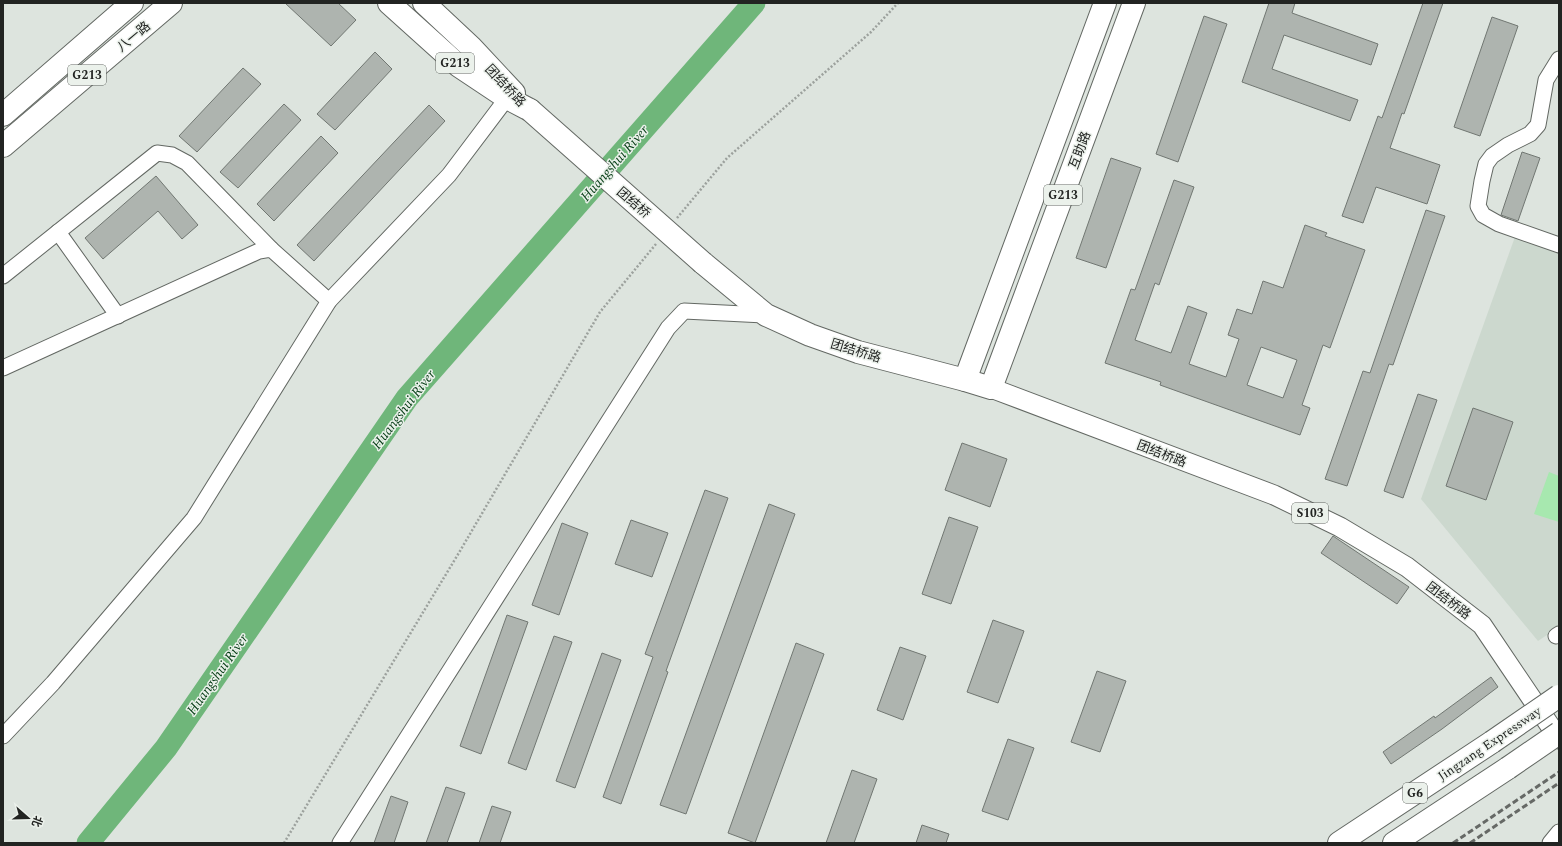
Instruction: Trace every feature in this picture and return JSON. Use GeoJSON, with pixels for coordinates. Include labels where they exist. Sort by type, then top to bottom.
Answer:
{"type":"FeatureCollection","features":[{"type":"Feature","properties":{"kind":"highway","name":"八一路"},"geometry":{"type":"LineString","coordinates":[[3,115],[132,3]]}},
{"type":"Feature","properties":{"kind":"highway","name":"八一路"},"geometry":{"type":"LineString","coordinates":[[3,146],[171,3]]}},
{"type":"Feature","properties":{"kind":"highway","name":"团结桥路"},"geometry":{"type":"LineString","coordinates":[[389,3],[459,66],[507,98],[530,110]]}},
{"type":"Feature","properties":{"kind":"highway","name":"团结桥路"},"geometry":{"type":"LineString","coordinates":[[424,3],[472,48],[530,110]]}},
{"type":"Feature","properties":{"kind":"highway","name":"互助路"},"geometry":{"type":"LineString","coordinates":[[965,380],[1105,3]]}},
{"type":"Feature","properties":{"kind":"highway","name":"互助路"},"geometry":{"type":"LineString","coordinates":[[991,388],[1134,3]]}},
{"type":"Feature","properties":{"kind":"highway","name":"团结桥"},"geometry":{"type":"LineString","coordinates":[[530,110],[702,263]]}},
{"type":"Feature","properties":{"kind":"highway","name":"团结桥路"},"geometry":{"type":"LineString","coordinates":[[702,263],[766,315],[810,335],[858,352],[991,388]]}},
{"type":"Feature","properties":{"kind":"highway","name":"Jingzang Expressway"},"geometry":{"type":"LineString","coordinates":[[1339,843],[1559,696]]}},
{"type":"Feature","properties":{"kind":"highway","name":"G6"},"geometry":{"type":"LineString","coordinates":[[1394,843],[1559,733]]}},
{"type":"Feature","properties":{"kind":"main road","name":"团结桥路"},"geometry":{"type":"LineString","coordinates":[[991,388],[1274,496],[1340,527],[1400,563],[1482,625],[1559,739]]}},
{"type":"Feature","properties":{"kind":"street"},"geometry":{"type":"LineString","coordinates":[[1559,59],[1546,80],[1538,125],[1530,134],[1508,144],[1492,156],[1486,164],[1478,206],[1483,215],[1499,224],[1559,245]]}},
{"type":"Feature","properties":{"kind":"street"},"geometry":{"type":"LineString","coordinates":[[3,736],[53,684],[194,518],[329,301],[448,175],[507,98]]}},
{"type":"Feature","properties":{"kind":"street"},"geometry":{"type":"LineString","coordinates":[[3,276],[157,153],[172,155],[187,163],[271,249],[329,301]]}},
{"type":"Feature","properties":{"kind":"street"},"geometry":{"type":"LineString","coordinates":[[58,232],[118,316]]}},
{"type":"Feature","properties":{"kind":"street"},"geometry":{"type":"LineString","coordinates":[[3,368],[259,251],[271,249]]}},
{"type":"Feature","properties":{"kind":"street"},"geometry":{"type":"LineString","coordinates":[[340,843],[668,328],[684,311],[766,315]]}},
{"type":"Feature","properties":{"kind":"street"},"geometry":{"type":"LineString","coordinates":[[1550,843],[1559,832]]}},
{"type":"Feature","properties":{"kind":"path"},"geometry":{"type":"LineString","coordinates":[[676,220],[727,158],[871,32],[898,3]]}},
{"type":"Feature","properties":{"kind":"path"},"geometry":{"type":"LineString","coordinates":[[284,843],[460,551],[600,312],[661,238]]}},
{"type":"Feature","properties":{"kind":"shaded area"},"geometry":{"type":"Polygon","coordinates":[[[1516,234],[1559,250],[1559,627],[1538,641],[1421,499],[1516,234]]]}},
{"type":"Feature","properties":{"kind":"green space"},"geometry":{"type":"Polygon","coordinates":[[[1549,472],[1559,476],[1559,522],[1534,514],[1549,472]]]}},
{"type":"Feature","properties":{"kind":"building"},"geometry":{"type":"Polygon","coordinates":[[[285,3],[338,3],[356,20],[331,46],[285,3]]]}},
{"type":"Feature","properties":{"kind":"building"},"geometry":{"type":"Polygon","coordinates":[[[1269,3],[1295,3],[1292,13],[1378,44],[1371,65],[1284,35],[1272,69],[1358,100],[1350,121],[1242,82],[1269,3]]]}},
{"type":"Feature","properties":{"kind":"building"},"geometry":{"type":"Polygon","coordinates":[[[1423,3],[1443,3],[1404,114],[1402,113],[1390,148],[1440,165],[1427,204],[1376,187],[1363,223],[1342,216],[1378,116],[1382,118],[1423,3]]]}},
{"type":"Feature","properties":{"kind":"building"},"geometry":{"type":"Polygon","coordinates":[[[1204,16],[1227,24],[1178,162],[1156,154],[1204,16]]]}},
{"type":"Feature","properties":{"kind":"building"},"geometry":{"type":"Polygon","coordinates":[[[1492,17],[1518,26],[1480,136],[1454,127],[1492,17]]]}},
{"type":"Feature","properties":{"kind":"building"},"geometry":{"type":"Polygon","coordinates":[[[375,52],[392,69],[335,130],[317,114],[375,52]]]}},
{"type":"Feature","properties":{"kind":"building"},"geometry":{"type":"Polygon","coordinates":[[[243,68],[261,84],[197,152],[179,136],[243,68]]]}},
{"type":"Feature","properties":{"kind":"building"},"geometry":{"type":"Polygon","coordinates":[[[284,104],[301,120],[238,188],[220,172],[284,104]]]}},
{"type":"Feature","properties":{"kind":"building"},"geometry":{"type":"Polygon","coordinates":[[[429,105],[445,121],[314,261],[297,245],[429,105]]]}},
{"type":"Feature","properties":{"kind":"building"},"geometry":{"type":"Polygon","coordinates":[[[321,136],[338,153],[274,221],[257,204],[321,136]]]}},
{"type":"Feature","properties":{"kind":"building"},"geometry":{"type":"Polygon","coordinates":[[[1522,152],[1540,158],[1518,221],[1501,215],[1522,152]]]}},
{"type":"Feature","properties":{"kind":"building"},"geometry":{"type":"Polygon","coordinates":[[[1111,158],[1141,168],[1106,268],[1076,258],[1111,158]]]}},
{"type":"Feature","properties":{"kind":"building"},"geometry":{"type":"Polygon","coordinates":[[[156,176],[198,225],[182,239],[158,211],[103,259],[85,238],[156,176]]]}},
{"type":"Feature","properties":{"kind":"building"},"geometry":{"type":"Polygon","coordinates":[[[1174,180],[1194,187],[1159,285],[1155,283],[1135,340],[1171,353],[1188,306],[1207,313],[1189,364],[1226,377],[1239,339],[1228,335],[1237,309],[1252,314],[1263,281],[1283,288],[1305,225],[1327,233],[1325,236],[1365,250],[1330,348],[1323,345],[1302,405],[1310,408],[1300,435],[1160,385],[1161,382],[1105,363],[1131,289],[1135,290],[1174,180]],[[1261,347],[1247,385],[1283,398],[1297,360],[1261,347]]]}},
{"type":"Feature","properties":{"kind":"building"},"geometry":{"type":"Polygon","coordinates":[[[1426,210],[1445,216],[1393,365],[1389,364],[1347,486],[1325,479],[1363,371],[1370,373],[1426,210]]]}},
{"type":"Feature","properties":{"kind":"building"},"geometry":{"type":"Polygon","coordinates":[[[1418,394],[1437,400],[1403,498],[1384,491],[1418,394]]]}},
{"type":"Feature","properties":{"kind":"building"},"geometry":{"type":"Polygon","coordinates":[[[1473,408],[1513,422],[1486,500],[1446,486],[1473,408]]]}},
{"type":"Feature","properties":{"kind":"building"},"geometry":{"type":"Polygon","coordinates":[[[962,443],[1007,459],[990,507],[945,490],[962,443]]]}},
{"type":"Feature","properties":{"kind":"building"},"geometry":{"type":"Polygon","coordinates":[[[705,490],[728,498],[666,671],[668,672],[621,804],[603,797],[653,657],[645,654],[705,490]]]}},
{"type":"Feature","properties":{"kind":"building"},"geometry":{"type":"Polygon","coordinates":[[[769,504],[795,514],[686,814],[660,805],[769,504]]]}},
{"type":"Feature","properties":{"kind":"building"},"geometry":{"type":"Polygon","coordinates":[[[949,517],[978,527],[951,604],[922,594],[949,517]]]}},
{"type":"Feature","properties":{"kind":"building"},"geometry":{"type":"Polygon","coordinates":[[[631,520],[668,533],[652,577],[615,564],[631,520]]]}},
{"type":"Feature","properties":{"kind":"building"},"geometry":{"type":"Polygon","coordinates":[[[562,523],[588,533],[559,615],[532,605],[562,523]]]}},
{"type":"Feature","properties":{"kind":"building"},"geometry":{"type":"Polygon","coordinates":[[[1333,536],[1409,587],[1397,604],[1321,553],[1333,536]]]}},
{"type":"Feature","properties":{"kind":"building"},"geometry":{"type":"Polygon","coordinates":[[[507,615],[528,622],[481,754],[460,746],[507,615]]]}},
{"type":"Feature","properties":{"kind":"building"},"geometry":{"type":"Polygon","coordinates":[[[993,620],[1024,631],[998,703],[967,692],[993,620]]]}},
{"type":"Feature","properties":{"kind":"building"},"geometry":{"type":"Polygon","coordinates":[[[554,636],[572,642],[526,770],[508,763],[554,636]]]}},
{"type":"Feature","properties":{"kind":"building"},"geometry":{"type":"Polygon","coordinates":[[[796,643],[824,654],[755,843],[728,833],[796,643]]]}},
{"type":"Feature","properties":{"kind":"building"},"geometry":{"type":"Polygon","coordinates":[[[900,647],[926,656],[903,720],[877,710],[900,647]]]}},
{"type":"Feature","properties":{"kind":"building"},"geometry":{"type":"Polygon","coordinates":[[[602,653],[621,660],[575,788],[556,781],[602,653]]]}},
{"type":"Feature","properties":{"kind":"building"},"geometry":{"type":"Polygon","coordinates":[[[1097,671],[1126,681],[1100,752],[1071,742],[1097,671]]]}},
{"type":"Feature","properties":{"kind":"building"},"geometry":{"type":"Polygon","coordinates":[[[1491,677],[1498,687],[1442,729],[1391,764],[1383,752],[1434,716],[1435,718],[1491,677]]]}},
{"type":"Feature","properties":{"kind":"building"},"geometry":{"type":"Polygon","coordinates":[[[1008,739],[1034,748],[1008,820],[982,811],[1008,739]]]}},
{"type":"Feature","properties":{"kind":"building"},"geometry":{"type":"Polygon","coordinates":[[[852,770],[877,779],[854,843],[826,843],[852,770]]]}},
{"type":"Feature","properties":{"kind":"building"},"geometry":{"type":"Polygon","coordinates":[[[446,787],[465,793],[447,843],[426,843],[446,787]]]}},
{"type":"Feature","properties":{"kind":"building"},"geometry":{"type":"Polygon","coordinates":[[[391,796],[408,802],[394,843],[374,843],[391,796]]]}},
{"type":"Feature","properties":{"kind":"building"},"geometry":{"type":"Polygon","coordinates":[[[492,806],[511,812],[500,843],[479,843],[492,806]]]}},
{"type":"Feature","properties":{"kind":"building"},"geometry":{"type":"Polygon","coordinates":[[[922,825],[949,834],[946,843],[916,843],[922,825]]]}},
{"type":"Feature","properties":{"kind":"waterway","name":"Huangshui River"},"geometry":{"type":"LineString","coordinates":[[88,843],[166,748],[407,398],[754,3]]}},
{"type":"Feature","properties":{"kind":"railway"},"geometry":{"type":"LineString","coordinates":[[1453,843],[1559,772]]}},
{"type":"Feature","properties":{"kind":"railway"},"geometry":{"type":"LineString","coordinates":[[1470,843],[1559,783]]}}]}
